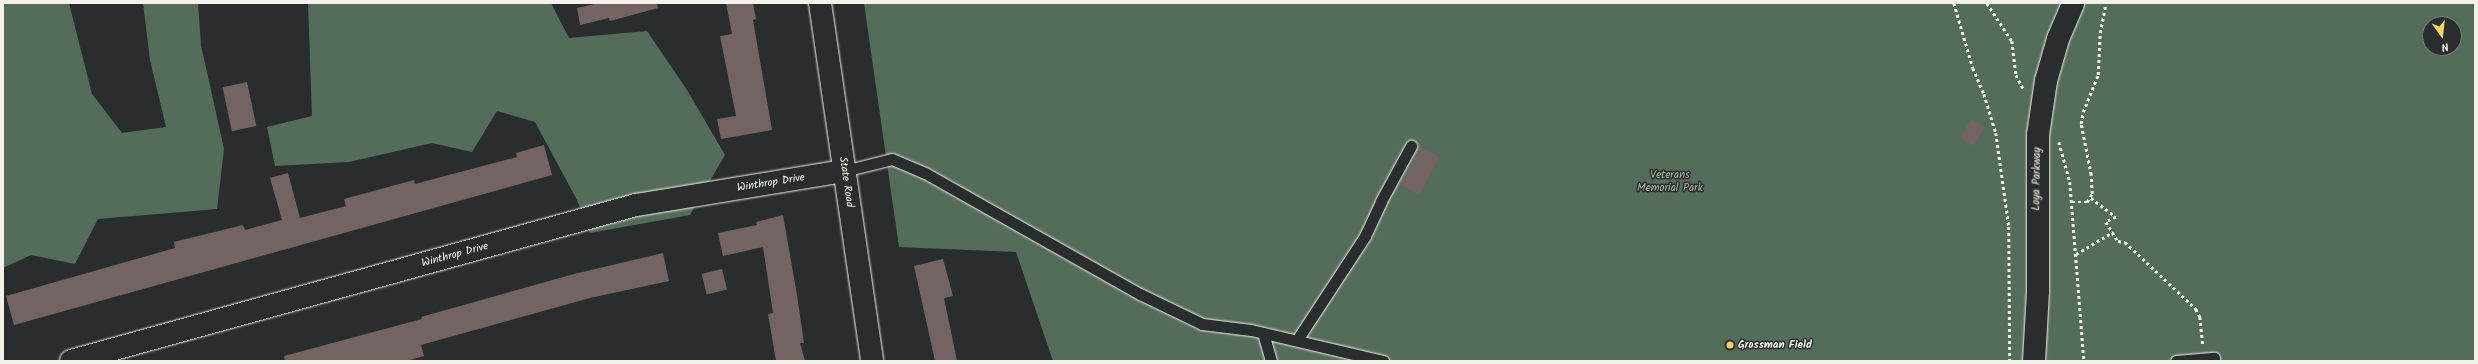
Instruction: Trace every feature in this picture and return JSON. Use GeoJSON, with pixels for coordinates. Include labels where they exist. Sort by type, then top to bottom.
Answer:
{"type":"FeatureCollection","features":[{"type":"Feature","properties":{"kind":"street","name":"State Road"},"geometry":{"type":"LineString","coordinates":[[820,3],[872,361]]}},
{"type":"Feature","properties":{"kind":"street","name":"Loya Parkway"},"geometry":{"type":"LineString","coordinates":[[2034,361],[2038,291],[2039,129],[2046,81],[2058,39],[2073,3]]}},
{"type":"Feature","properties":{"kind":"street","name":"Winthrop Drive"},"geometry":{"type":"LineString","coordinates":[[72,361],[636,205],[844,171]]}},
{"type":"Feature","properties":{"kind":"lane"},"geometry":{"type":"LineString","coordinates":[[1297,340],[1365,236],[1381,201],[1411,146]]}},
{"type":"Feature","properties":{"kind":"lane"},"geometry":{"type":"LineString","coordinates":[[844,171],[892,159],[925,173],[1140,294],[1202,324],[1263,333],[1383,361]]}},
{"type":"Feature","properties":{"kind":"lane"},"geometry":{"type":"LineString","coordinates":[[1263,333],[1271,361]]}},
{"type":"Feature","properties":{"kind":"lane"},"geometry":{"type":"LineString","coordinates":[[2176,361],[2214,358],[2214,361]]}},
{"type":"Feature","properties":{"kind":"path"},"geometry":{"type":"LineString","coordinates":[[1954,3],[1973,68],[1984,94],[1996,133],[2009,227],[2010,361]]}},
{"type":"Feature","properties":{"kind":"path"},"geometry":{"type":"LineString","coordinates":[[1987,3],[2012,41],[2016,75],[2026,96]]}},
{"type":"Feature","properties":{"kind":"path"},"geometry":{"type":"LineString","coordinates":[[2072,202],[2082,204],[2091,198],[2093,187],[2081,124],[2083,112],[2098,75],[2100,33],[2106,3]]}},
{"type":"Feature","properties":{"kind":"path"},"geometry":{"type":"LineString","coordinates":[[2058,137],[2066,160],[2072,202],[2084,361]]}},
{"type":"Feature","properties":{"kind":"path"},"geometry":{"type":"LineString","coordinates":[[2091,198],[2116,217],[2106,222],[2118,241],[2125,242],[2196,309],[2203,334]]}},
{"type":"Feature","properties":{"kind":"path"},"geometry":{"type":"LineString","coordinates":[[2076,254],[2112,232]]}},
{"type":"Feature","properties":{"kind":"green space"},"geometry":{"type":"Polygon","coordinates":[[[3,3],[69,3],[92,94],[122,133],[166,127],[150,60],[143,3],[198,3],[201,45],[224,149],[217,209],[98,219],[75,264],[31,255],[3,268],[3,3]]]}},
{"type":"Feature","properties":{"kind":"green space"},"geometry":{"type":"Polygon","coordinates":[[[308,3],[551,3],[569,38],[647,31],[687,90],[725,155],[690,215],[590,233],[577,200],[535,122],[497,111],[472,152],[432,143],[349,162],[275,166],[267,127],[312,116],[308,3]]]}},
{"type":"Feature","properties":{"kind":"green space","name":"Veterans Memorial Park"},"geometry":{"type":"Polygon","coordinates":[[[864,3],[2475,3],[2475,361],[1053,361],[1016,252],[899,247],[864,3]]]}},
{"type":"Feature","properties":{"kind":"building"},"geometry":{"type":"Polygon","coordinates":[[[599,3],[657,3],[658,8],[610,21],[609,18],[580,25],[577,8],[599,3]]]}},
{"type":"Feature","properties":{"kind":"building"},"geometry":{"type":"Polygon","coordinates":[[[726,3],[753,3],[756,19],[753,20],[772,130],[721,139],[717,119],[736,116],[720,36],[732,34],[726,3]]]}},
{"type":"Feature","properties":{"kind":"building"},"geometry":{"type":"Polygon","coordinates":[[[247,82],[256,126],[232,131],[223,87],[247,82]]]}},
{"type":"Feature","properties":{"kind":"building"},"geometry":{"type":"Polygon","coordinates":[[[1971,119],[1985,127],[1974,146],[1960,138],[1971,119]]]}},
{"type":"Feature","properties":{"kind":"building"},"geometry":{"type":"Polygon","coordinates":[[[544,145],[552,175],[14,325],[6,296],[175,248],[174,242],[243,225],[245,230],[282,220],[270,178],[288,173],[300,218],[346,206],[344,199],[414,180],[415,184],[517,157],[516,153],[544,145]]]}},
{"type":"Feature","properties":{"kind":"building"},"geometry":{"type":"Polygon","coordinates":[[[1421,147],[1440,157],[1419,195],[1401,185],[1421,147]]]}},
{"type":"Feature","properties":{"kind":"building"},"geometry":{"type":"Polygon","coordinates":[[[783,215],[804,343],[800,343],[805,361],[776,361],[768,314],[773,313],[763,247],[723,256],[718,233],[757,225],[756,222],[783,215]]]}},
{"type":"Feature","properties":{"kind":"building"},"geometry":{"type":"Polygon","coordinates":[[[663,253],[669,281],[590,298],[421,345],[424,356],[406,361],[285,361],[284,356],[422,319],[421,317],[574,274],[663,253]]]}},
{"type":"Feature","properties":{"kind":"building"},"geometry":{"type":"Polygon","coordinates":[[[943,259],[953,296],[944,298],[957,361],[935,361],[914,266],[943,259]]]}},
{"type":"Feature","properties":{"kind":"building"},"geometry":{"type":"Polygon","coordinates":[[[722,269],[727,289],[707,294],[702,274],[722,269]]]}},
{"type":"Feature","properties":{"kind":"place","name":"Grossman Field"},"geometry":{"type":"Point","coordinates":[1730,345]}}]}
